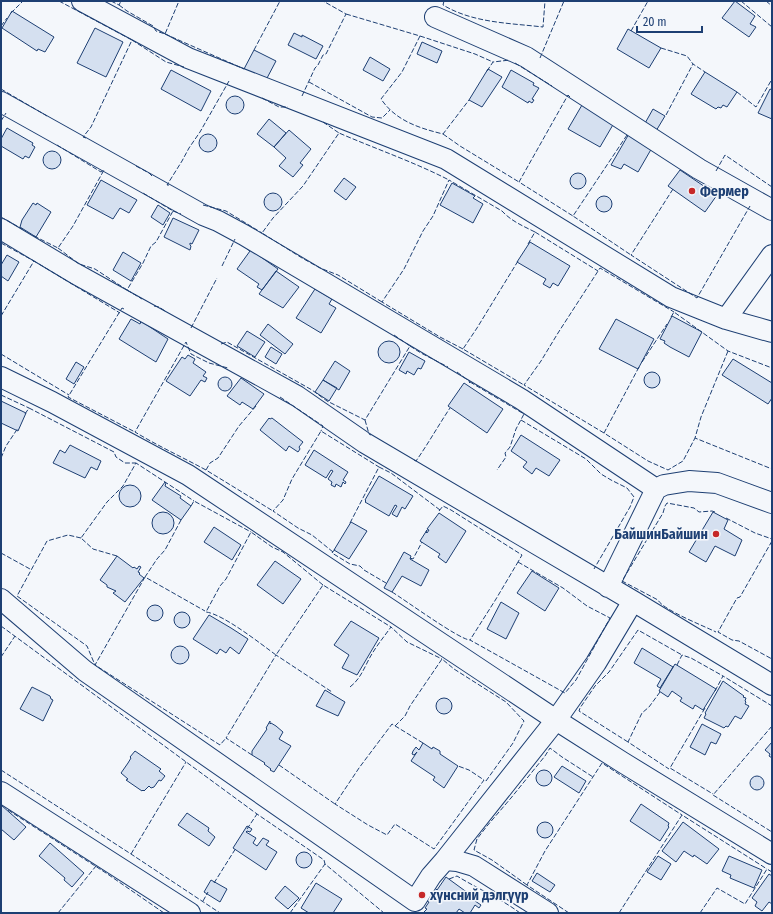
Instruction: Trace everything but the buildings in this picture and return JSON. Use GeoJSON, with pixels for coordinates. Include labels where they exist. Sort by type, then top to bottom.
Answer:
{"type":"FeatureCollection","features":[{"type":"Feature","properties":{"kind":"street"},"geometry":{"type":"LineString","coordinates":[[82,1],[188,58],[446,159],[671,297],[726,319],[772,332]]}},
{"type":"Feature","properties":{"kind":"street"},"geometry":{"type":"LineString","coordinates":[[435,17],[526,57],[699,169],[772,210]]}},
{"type":"Feature","properties":{"kind":"street"},"geometry":{"type":"LineString","coordinates":[[1,102],[203,215],[244,235],[508,391],[656,489]]}},
{"type":"Feature","properties":{"kind":"street"},"geometry":{"type":"LineString","coordinates":[[1,229],[76,274],[297,396],[365,443],[772,685]]}},
{"type":"Feature","properties":{"kind":"street"},"geometry":{"type":"LineString","coordinates":[[726,319],[772,255]]}},
{"type":"Feature","properties":{"kind":"street"},"geometry":{"type":"LineString","coordinates":[[1,377],[52,402],[188,475],[556,720],[772,854]]}},
{"type":"Feature","properties":{"kind":"street"},"geometry":{"type":"LineString","coordinates":[[608,587],[656,489],[664,485],[689,481],[717,483],[772,504]]}},
{"type":"Feature","properties":{"kind":"street"},"geometry":{"type":"LineString","coordinates":[[1,599],[85,671],[413,907],[431,876],[556,720],[596,664],[633,601]]}},
{"type":"Feature","properties":{"kind":"street"},"geometry":{"type":"LineString","coordinates":[[1,792],[190,913]]}},
{"type":"Feature","properties":{"kind":"street"},"geometry":{"type":"LineString","coordinates":[[445,860],[457,861],[474,866],[548,913]]}},
{"type":"Feature","properties":{"kind":"fence"},"geometry":{"type":"LineString","coordinates":[[11,13],[23,1]]}},
{"type":"Feature","properties":{"kind":"fence"},"geometry":{"type":"LineString","coordinates":[[59,1],[132,40]]}},
{"type":"Feature","properties":{"kind":"fence"},"geometry":{"type":"LineString","coordinates":[[111,1],[119,5],[121,1]]}},
{"type":"Feature","properties":{"kind":"fence"},"geometry":{"type":"LineString","coordinates":[[119,5],[153,26],[156,31],[165,34],[179,1]]}},
{"type":"Feature","properties":{"kind":"fence"},"geometry":{"type":"LineString","coordinates":[[254,50],[280,1]]}},
{"type":"Feature","properties":{"kind":"fence"},"geometry":{"type":"LineString","coordinates":[[302,96],[315,68],[323,55],[326,54],[346,14],[323,1]]}},
{"type":"Feature","properties":{"kind":"fence"},"geometry":{"type":"LineString","coordinates":[[444,1],[443,5],[455,11],[479,19],[543,27],[545,1]]}},
{"type":"Feature","properties":{"kind":"fence"},"geometry":{"type":"LineString","coordinates":[[540,58],[564,1]]}},
{"type":"Feature","properties":{"kind":"fence"},"geometry":{"type":"LineString","coordinates":[[631,31],[648,1]]}},
{"type":"Feature","properties":{"kind":"fence"},"geometry":{"type":"LineString","coordinates":[[741,1],[772,27]]}},
{"type":"Feature","properties":{"kind":"fence"},"geometry":{"type":"LineString","coordinates":[[766,1],[772,6]]}},
{"type":"Feature","properties":{"kind":"fence"},"geometry":{"type":"LineString","coordinates":[[346,14],[420,36],[402,72],[381,99],[387,107],[401,118],[417,126],[443,134],[469,100]]}},
{"type":"Feature","properties":{"kind":"fence"},"geometry":{"type":"LineString","coordinates":[[1,26],[7,18]]}},
{"type":"Feature","properties":{"kind":"fence"},"geometry":{"type":"LineString","coordinates":[[165,34],[244,69]]}},
{"type":"Feature","properties":{"kind":"fence"},"geometry":{"type":"LineString","coordinates":[[420,36],[475,54],[493,62]]}},
{"type":"Feature","properties":{"kind":"fence"},"geometry":{"type":"LineString","coordinates":[[86,138],[83,137],[91,127],[132,40],[166,62],[184,67]]}},
{"type":"Feature","properties":{"kind":"fence"},"geometry":{"type":"LineString","coordinates":[[661,48],[687,56],[693,64],[705,72]]}},
{"type":"Feature","properties":{"kind":"fence"},"geometry":{"type":"LineString","coordinates":[[487,71],[493,62],[510,60]]}},
{"type":"Feature","properties":{"kind":"fence"},"geometry":{"type":"LineString","coordinates":[[515,63],[552,86]]}},
{"type":"Feature","properties":{"kind":"fence"},"geometry":{"type":"LineString","coordinates":[[666,115],[693,64]]}},
{"type":"Feature","properties":{"kind":"fence"},"geometry":{"type":"LineString","coordinates":[[737,92],[756,107],[772,79]]}},
{"type":"Feature","properties":{"kind":"fence"},"geometry":{"type":"LineString","coordinates":[[169,185],[167,185],[200,132],[229,81]]}},
{"type":"Feature","properties":{"kind":"fence"},"geometry":{"type":"LineString","coordinates":[[309,82],[372,117],[382,118],[390,110]]}},
{"type":"Feature","properties":{"kind":"fence"},"geometry":{"type":"LineString","coordinates":[[1,89],[47,116]]}},
{"type":"Feature","properties":{"kind":"fence"},"geometry":{"type":"LineString","coordinates":[[570,97],[568,95],[519,182],[573,216]]}},
{"type":"Feature","properties":{"kind":"fence"},"geometry":{"type":"LineString","coordinates":[[262,98],[279,107],[288,107]]}},
{"type":"Feature","properties":{"kind":"fence"},"geometry":{"type":"LineString","coordinates":[[1,121],[6,113]]}},
{"type":"Feature","properties":{"kind":"fence"},"geometry":{"type":"LineString","coordinates":[[323,122],[339,133]]}},
{"type":"Feature","properties":{"kind":"fence"},"geometry":{"type":"LineString","coordinates":[[382,302],[338,275],[320,268],[302,258],[262,233],[273,218],[303,186],[339,133],[409,161],[449,180]]}},
{"type":"Feature","properties":{"kind":"fence"},"geometry":{"type":"LineString","coordinates":[[443,134],[519,182]]}},
{"type":"Feature","properties":{"kind":"fence"},"geometry":{"type":"LineString","coordinates":[[627,135],[573,216],[631,255]]}},
{"type":"Feature","properties":{"kind":"fence"},"geometry":{"type":"LineString","coordinates":[[34,236],[58,248],[73,226],[104,170],[101,172],[57,145]]}},
{"type":"Feature","properties":{"kind":"fence"},"geometry":{"type":"LineString","coordinates":[[716,171],[725,155],[772,187]]}},
{"type":"Feature","properties":{"kind":"fence"},"geometry":{"type":"LineString","coordinates":[[136,166],[153,177]]}},
{"type":"Feature","properties":{"kind":"fence"},"geometry":{"type":"LineString","coordinates":[[463,349],[382,302],[404,269],[423,231],[433,216],[449,180],[502,211],[517,223],[535,232]]}},
{"type":"Feature","properties":{"kind":"fence"},"geometry":{"type":"LineString","coordinates":[[673,189],[631,255],[697,298],[750,206]]}},
{"type":"Feature","properties":{"kind":"fence"},"geometry":{"type":"LineString","coordinates":[[58,248],[79,264],[95,269],[127,290],[151,246],[156,242],[173,211],[143,193]]}},
{"type":"Feature","properties":{"kind":"fence"},"geometry":{"type":"LineString","coordinates":[[203,205],[226,211],[262,233]]}},
{"type":"Feature","properties":{"kind":"fence"},"geometry":{"type":"LineString","coordinates":[[173,211],[181,214]]}},
{"type":"Feature","properties":{"kind":"fence"},"geometry":{"type":"LineString","coordinates":[[1,217],[22,229]]}},
{"type":"Feature","properties":{"kind":"fence"},"geometry":{"type":"LineString","coordinates":[[528,244],[535,232],[598,271]]}},
{"type":"Feature","properties":{"kind":"fence"},"geometry":{"type":"LineString","coordinates":[[222,266],[235,239]]}},
{"type":"Feature","properties":{"kind":"fence"},"geometry":{"type":"LineString","coordinates":[[1,243],[34,261]]}},
{"type":"Feature","properties":{"kind":"fence"},"geometry":{"type":"LineString","coordinates":[[1,316],[34,261],[120,313]]}},
{"type":"Feature","properties":{"kind":"fence"},"geometry":{"type":"LineString","coordinates":[[518,261],[463,349],[524,385]]}},
{"type":"Feature","properties":{"kind":"fence"},"geometry":{"type":"LineString","coordinates":[[604,433],[524,385],[600,268],[674,312]]}},
{"type":"Feature","properties":{"kind":"fence"},"geometry":{"type":"LineString","coordinates":[[191,328],[217,278]]}},
{"type":"Feature","properties":{"kind":"fence"},"geometry":{"type":"LineString","coordinates":[[127,290],[142,299]]}},
{"type":"Feature","properties":{"kind":"fence"},"geometry":{"type":"LineString","coordinates":[[154,306],[165,311]]}},
{"type":"Feature","properties":{"kind":"fence"},"geometry":{"type":"LineString","coordinates":[[124,309],[122,308],[68,397],[135,432]]}},
{"type":"Feature","properties":{"kind":"fence"},"geometry":{"type":"LineString","coordinates":[[671,317],[674,312],[728,351],[772,368]]}},
{"type":"Feature","properties":{"kind":"fence"},"geometry":{"type":"LineString","coordinates":[[642,362],[667,324]]}},
{"type":"Feature","properties":{"kind":"fence"},"geometry":{"type":"LineString","coordinates":[[221,344],[227,342],[312,390],[327,401],[365,420],[410,346],[394,335]]}},
{"type":"Feature","properties":{"kind":"fence"},"geometry":{"type":"LineString","coordinates":[[206,470],[135,432],[186,342],[191,354],[209,363],[228,368]]}},
{"type":"Feature","properties":{"kind":"fence"},"geometry":{"type":"LineString","coordinates":[[410,346],[448,367]]}},
{"type":"Feature","properties":{"kind":"fence"},"geometry":{"type":"LineString","coordinates":[[728,351],[701,417],[695,438],[772,469]]}},
{"type":"Feature","properties":{"kind":"fence"},"geometry":{"type":"LineString","coordinates":[[1,354],[69,395]]}},
{"type":"Feature","properties":{"kind":"fence"},"geometry":{"type":"LineString","coordinates":[[639,367],[604,433],[648,461],[668,470],[683,461],[695,438]]}},
{"type":"Feature","properties":{"kind":"fence"},"geometry":{"type":"LineString","coordinates":[[457,372],[470,382],[469,383]]}},
{"type":"Feature","properties":{"kind":"fence"},"geometry":{"type":"LineString","coordinates":[[470,382],[524,414],[516,429],[510,447],[505,453],[506,457],[497,470]]}},
{"type":"Feature","properties":{"kind":"fence"},"geometry":{"type":"LineString","coordinates":[[1,395],[29,408]]}},
{"type":"Feature","properties":{"kind":"fence"},"geometry":{"type":"LineString","coordinates":[[280,397],[323,426],[321,431]]}},
{"type":"Feature","properties":{"kind":"fence"},"geometry":{"type":"LineString","coordinates":[[256,406],[239,426],[218,458],[210,463],[206,470],[273,511]]}},
{"type":"Feature","properties":{"kind":"fence"},"geometry":{"type":"LineString","coordinates":[[25,414],[29,408],[114,452],[116,457],[125,463],[136,463]]}},
{"type":"Feature","properties":{"kind":"fence"},"geometry":{"type":"LineString","coordinates":[[414,460],[416,461],[450,408]]}},
{"type":"Feature","properties":{"kind":"fence"},"geometry":{"type":"LineString","coordinates":[[365,420],[369,434],[371,435]]}},
{"type":"Feature","properties":{"kind":"fence"},"geometry":{"type":"LineString","coordinates":[[521,420],[586,459],[601,474],[627,488],[634,497],[630,507],[594,569]]}},
{"type":"Feature","properties":{"kind":"fence"},"geometry":{"type":"LineString","coordinates":[[1,458],[6,446],[18,428]]}},
{"type":"Feature","properties":{"kind":"fence"},"geometry":{"type":"LineString","coordinates":[[333,552],[312,535],[298,528],[273,511],[283,500],[292,479],[321,431],[379,467]]}},
{"type":"Feature","properties":{"kind":"fence"},"geometry":{"type":"LineString","coordinates":[[117,556],[93,549],[81,538],[107,502],[123,486],[136,463],[194,501]]}},
{"type":"Feature","properties":{"kind":"fence"},"geometry":{"type":"LineString","coordinates":[[350,523],[379,467],[391,473],[440,510]]}},
{"type":"Feature","properties":{"kind":"fence"},"geometry":{"type":"LineString","coordinates":[[191,506],[194,501],[251,532]]}},
{"type":"Feature","properties":{"kind":"fence"},"geometry":{"type":"LineString","coordinates":[[715,512],[699,512],[694,508],[667,503],[663,513],[622,581],[658,600],[661,604],[675,613],[716,632]]}},
{"type":"Feature","properties":{"kind":"fence"},"geometry":{"type":"LineString","coordinates":[[439,511],[443,506],[451,510],[522,555],[518,562]]}},
{"type":"Feature","properties":{"kind":"fence"},"geometry":{"type":"LineString","coordinates":[[726,518],[755,533],[772,539]]}},
{"type":"Feature","properties":{"kind":"fence"},"geometry":{"type":"LineString","coordinates":[[181,520],[165,550],[145,577],[205,611]]}},
{"type":"Feature","properties":{"kind":"fence"},"geometry":{"type":"LineString","coordinates":[[323,585],[283,552],[272,547],[251,532],[226,579],[220,586],[206,612],[222,618],[232,624],[276,655],[323,585],[391,627]]}},
{"type":"Feature","properties":{"kind":"fence"},"geometry":{"type":"LineString","coordinates":[[81,538],[68,535],[47,541],[17,596],[87,646],[95,665]]}},
{"type":"Feature","properties":{"kind":"fence"},"geometry":{"type":"LineString","coordinates":[[772,541],[718,632],[732,640],[739,641],[772,659]]}},
{"type":"Feature","properties":{"kind":"fence"},"geometry":{"type":"LineString","coordinates":[[410,558],[413,559],[422,542]]}},
{"type":"Feature","properties":{"kind":"fence"},"geometry":{"type":"LineString","coordinates":[[335,549],[332,553],[350,564],[360,566],[386,583]]}},
{"type":"Feature","properties":{"kind":"fence"},"geometry":{"type":"LineString","coordinates":[[1,553],[30,569]]}},
{"type":"Feature","properties":{"kind":"fence"},"geometry":{"type":"LineString","coordinates":[[518,562],[563,588],[587,606],[610,618],[576,680],[565,693],[470,640],[518,562]]}},
{"type":"Feature","properties":{"kind":"fence"},"geometry":{"type":"LineString","coordinates":[[145,577],[95,665],[220,745],[226,738]]}},
{"type":"Feature","properties":{"kind":"fence"},"geometry":{"type":"LineString","coordinates":[[392,592],[455,634],[470,640]]}},
{"type":"Feature","properties":{"kind":"fence"},"geometry":{"type":"LineString","coordinates":[[1,626],[257,814],[324,860],[325,864],[384,913]]}},
{"type":"Feature","properties":{"kind":"fence"},"geometry":{"type":"LineString","coordinates":[[350,687],[358,678],[373,652],[391,627],[407,642],[442,659]]}},
{"type":"Feature","properties":{"kind":"fence"},"geometry":{"type":"LineString","coordinates":[[628,742],[579,711],[580,708],[595,686],[609,672],[638,630],[682,655]]}},
{"type":"Feature","properties":{"kind":"fence"},"geometry":{"type":"LineString","coordinates":[[1,657],[15,636]]}},
{"type":"Feature","properties":{"kind":"fence"},"geometry":{"type":"LineString","coordinates":[[252,755],[226,738],[276,655],[332,692]]}},
{"type":"Feature","properties":{"kind":"fence"},"geometry":{"type":"LineString","coordinates":[[677,665],[682,655],[691,658],[723,676]]}},
{"type":"Feature","properties":{"kind":"fence"},"geometry":{"type":"LineString","coordinates":[[395,726],[405,716],[410,706],[442,659],[454,669],[506,702],[524,721],[513,743],[486,781],[484,780]]}},
{"type":"Feature","properties":{"kind":"fence"},"geometry":{"type":"LineString","coordinates":[[715,691],[723,676],[772,706]]}},
{"type":"Feature","properties":{"kind":"fence"},"geometry":{"type":"LineString","coordinates":[[660,692],[649,707],[642,713],[628,742],[669,769]]}},
{"type":"Feature","properties":{"kind":"fence"},"geometry":{"type":"LineString","coordinates":[[705,708],[670,768],[713,794]]}},
{"type":"Feature","properties":{"kind":"fence"},"geometry":{"type":"LineString","coordinates":[[423,743],[392,724],[359,768],[335,804],[387,835],[395,824],[434,849],[484,780],[469,770],[458,766]]}},
{"type":"Feature","properties":{"kind":"fence"},"geometry":{"type":"LineString","coordinates":[[772,726],[713,795],[772,832]]}},
{"type":"Feature","properties":{"kind":"fence"},"geometry":{"type":"LineString","coordinates":[[527,885],[492,860],[474,850],[477,839],[550,748],[593,777]]}},
{"type":"Feature","properties":{"kind":"fence"},"geometry":{"type":"LineString","coordinates":[[131,854],[186,762]]}},
{"type":"Feature","properties":{"kind":"fence"},"geometry":{"type":"LineString","coordinates":[[569,913],[527,885],[545,851],[602,763],[682,815]]}},
{"type":"Feature","properties":{"kind":"fence"},"geometry":{"type":"LineString","coordinates":[[279,765],[335,804]]}},
{"type":"Feature","properties":{"kind":"fence"},"geometry":{"type":"LineString","coordinates":[[1,770],[220,913]]}},
{"type":"Feature","properties":{"kind":"fence"},"geometry":{"type":"LineString","coordinates":[[8,810],[106,873],[164,913]]}},
{"type":"Feature","properties":{"kind":"fence"},"geometry":{"type":"LineString","coordinates":[[247,829],[257,814]]}},
{"type":"Feature","properties":{"kind":"fence"},"geometry":{"type":"LineString","coordinates":[[619,913],[682,815],[767,869]]}},
{"type":"Feature","properties":{"kind":"fence"},"geometry":{"type":"LineString","coordinates":[[214,883],[236,848]]}},
{"type":"Feature","properties":{"kind":"fence"},"geometry":{"type":"LineString","coordinates":[[290,913],[325,864]]}},
{"type":"Feature","properties":{"kind":"fence"},"geometry":{"type":"LineString","coordinates":[[58,913],[96,866]]}},
{"type":"Feature","properties":{"kind":"fence"},"geometry":{"type":"LineString","coordinates":[[700,913],[717,888],[745,904],[767,869],[772,872]]}},
{"type":"Feature","properties":{"kind":"fence"},"geometry":{"type":"LineString","coordinates":[[449,879],[457,876],[520,913]]}},
{"type":"Feature","properties":{"kind":"fence"},"geometry":{"type":"LineString","coordinates":[[203,901],[208,892]]}},
{"type":"Feature","properties":{"kind":"place","name":"Фермер"},"geometry":{"type":"Point","coordinates":[692,191]}},
{"type":"Feature","properties":{"kind":"place","name":"БайшинБайшин"},"geometry":{"type":"Point","coordinates":[716,534]}},
{"type":"Feature","properties":{"kind":"place","name":"хүнсний дэлгүүр"},"geometry":{"type":"Point","coordinates":[422,895]}}]}
